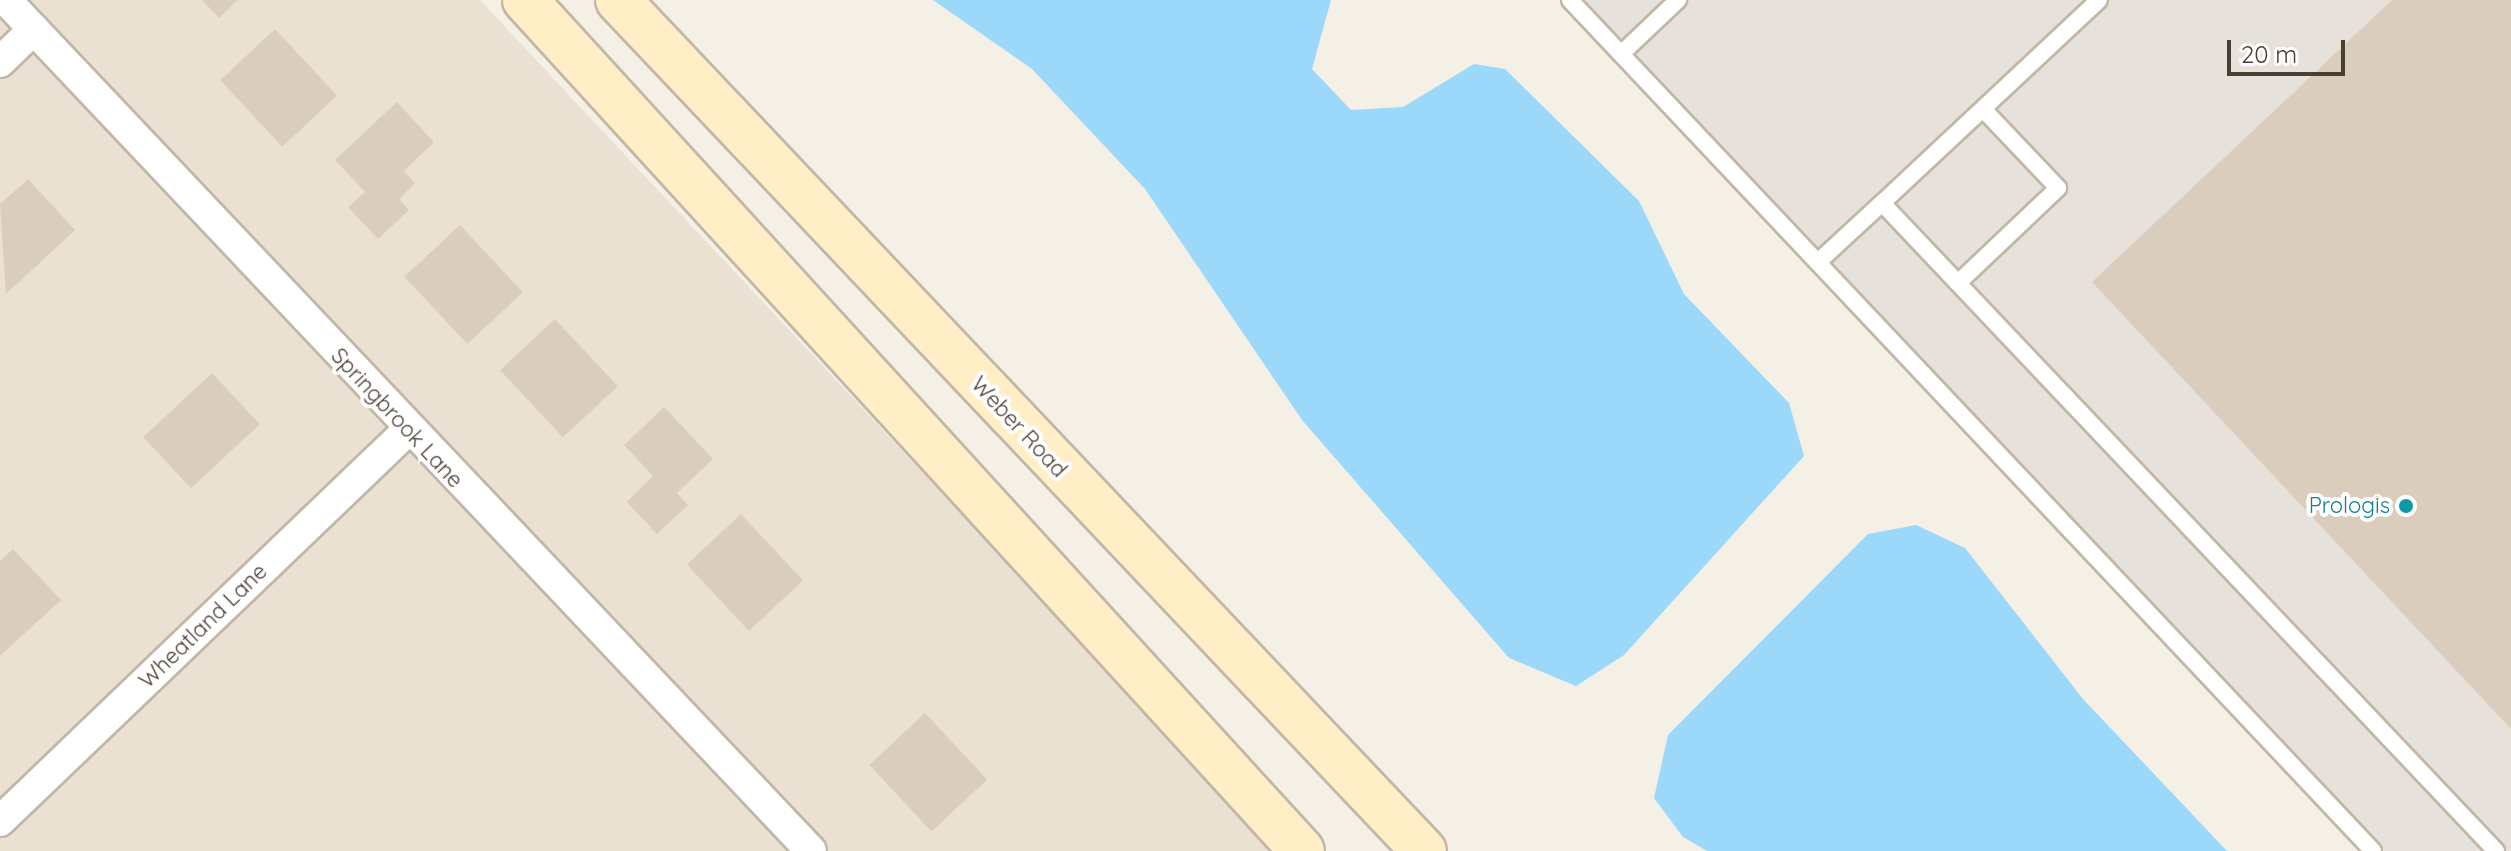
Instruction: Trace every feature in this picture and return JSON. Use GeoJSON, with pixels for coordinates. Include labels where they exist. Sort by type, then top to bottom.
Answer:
{"type":"FeatureCollection","features":[{"type":"Feature","properties":{"kind":"main road"},"geometry":{"type":"LineString","coordinates":[[525,0],[1302,851]]}},
{"type":"Feature","properties":{"kind":"main road","name":"Weber Road"},"geometry":{"type":"LineString","coordinates":[[618,0],[1424,851]]}},
{"type":"Feature","properties":{"kind":"street","name":"Springbrook Lane"},"geometry":{"type":"LineString","coordinates":[[6,0],[792,845]]}},
{"type":"Feature","properties":{"kind":"street"},"geometry":{"type":"LineString","coordinates":[[0,62],[34,29]]}},
{"type":"Feature","properties":{"kind":"street","name":"Wheatland Lane"},"geometry":{"type":"LineString","coordinates":[[0,821],[407,431]]}},
{"type":"Feature","properties":{"kind":"lane"},"geometry":{"type":"LineString","coordinates":[[1570,0],[2373,851]]}},
{"type":"Feature","properties":{"kind":"lane"},"geometry":{"type":"LineString","coordinates":[[1621,54],[1678,0]]}},
{"type":"Feature","properties":{"kind":"lane"},"geometry":{"type":"LineString","coordinates":[[1818,262],[2099,0]]}},
{"type":"Feature","properties":{"kind":"lane"},"geometry":{"type":"LineString","coordinates":[[1958,283],[2058,188],[1983,109]]}},
{"type":"Feature","properties":{"kind":"lane"},"geometry":{"type":"LineString","coordinates":[[1882,203],[2496,851]]}},
{"type":"Feature","properties":{"kind":"shaded area"},"geometry":{"type":"Polygon","coordinates":[[[0,0],[480,0],[1277,851],[0,851],[0,0]]]}},
{"type":"Feature","properties":{"kind":"shaded area"},"geometry":{"type":"Polygon","coordinates":[[[1561,0],[2511,0],[2511,851],[2360,851],[1561,0]]]}},
{"type":"Feature","properties":{"kind":"water"},"geometry":{"type":"Polygon","coordinates":[[[933,0],[1331,0],[1312,69],[1351,110],[1403,107],[1474,64],[1505,69],[1639,201],[1684,294],[1789,403],[1804,456],[1624,655],[1576,686],[1509,658],[1302,420],[1145,189],[1032,69],[933,0]]]}},
{"type":"Feature","properties":{"kind":"water"},"geometry":{"type":"Polygon","coordinates":[[[1916,525],[1965,548],[2083,699],[2227,851],[1707,851],[1683,837],[1654,798],[1668,735],[1868,534],[1916,525]]]}},
{"type":"Feature","properties":{"kind":"building"},"geometry":{"type":"Polygon","coordinates":[[[202,0],[238,0],[219,18],[202,0]]]}},
{"type":"Feature","properties":{"kind":"building","name":"Prologis"},"geometry":{"type":"Polygon","coordinates":[[[2392,0],[2511,0],[2511,729],[2092,282],[2392,0]]]}},
{"type":"Feature","properties":{"kind":"building"},"geometry":{"type":"Polygon","coordinates":[[[275,29],[337,96],[282,147],[220,80],[275,29]]]}},
{"type":"Feature","properties":{"kind":"building"},"geometry":{"type":"Polygon","coordinates":[[[397,102],[434,142],[404,171],[415,183],[399,199],[409,210],[378,239],[348,207],[365,192],[335,160],[397,102]]]}},
{"type":"Feature","properties":{"kind":"building"},"geometry":{"type":"Polygon","coordinates":[[[28,179],[75,230],[6,294],[0,204],[28,179]]]}},
{"type":"Feature","properties":{"kind":"building"},"geometry":{"type":"Polygon","coordinates":[[[460,225],[523,292],[467,344],[404,277],[460,225]]]}},
{"type":"Feature","properties":{"kind":"building"},"geometry":{"type":"Polygon","coordinates":[[[555,319],[618,386],[563,437],[500,370],[555,319]]]}},
{"type":"Feature","properties":{"kind":"building"},"geometry":{"type":"Polygon","coordinates":[[[212,373],[260,424],[191,488],[143,437],[212,373]]]}},
{"type":"Feature","properties":{"kind":"building"},"geometry":{"type":"Polygon","coordinates":[[[664,407],[713,459],[677,493],[688,505],[657,534],[627,502],[653,476],[624,445],[664,407]]]}},
{"type":"Feature","properties":{"kind":"building"},"geometry":{"type":"Polygon","coordinates":[[[741,514],[803,581],[749,631],[687,564],[741,514]]]}},
{"type":"Feature","properties":{"kind":"building"},"geometry":{"type":"Polygon","coordinates":[[[13,549],[61,600],[0,656],[0,561],[13,549]]]}},
{"type":"Feature","properties":{"kind":"building"},"geometry":{"type":"Polygon","coordinates":[[[925,713],[987,780],[931,831],[869,765],[925,713]]]}},
{"type":"Feature","properties":{"kind":"place","name":"Prologis"},"geometry":{"type":"Point","coordinates":[2406,506]}}]}
